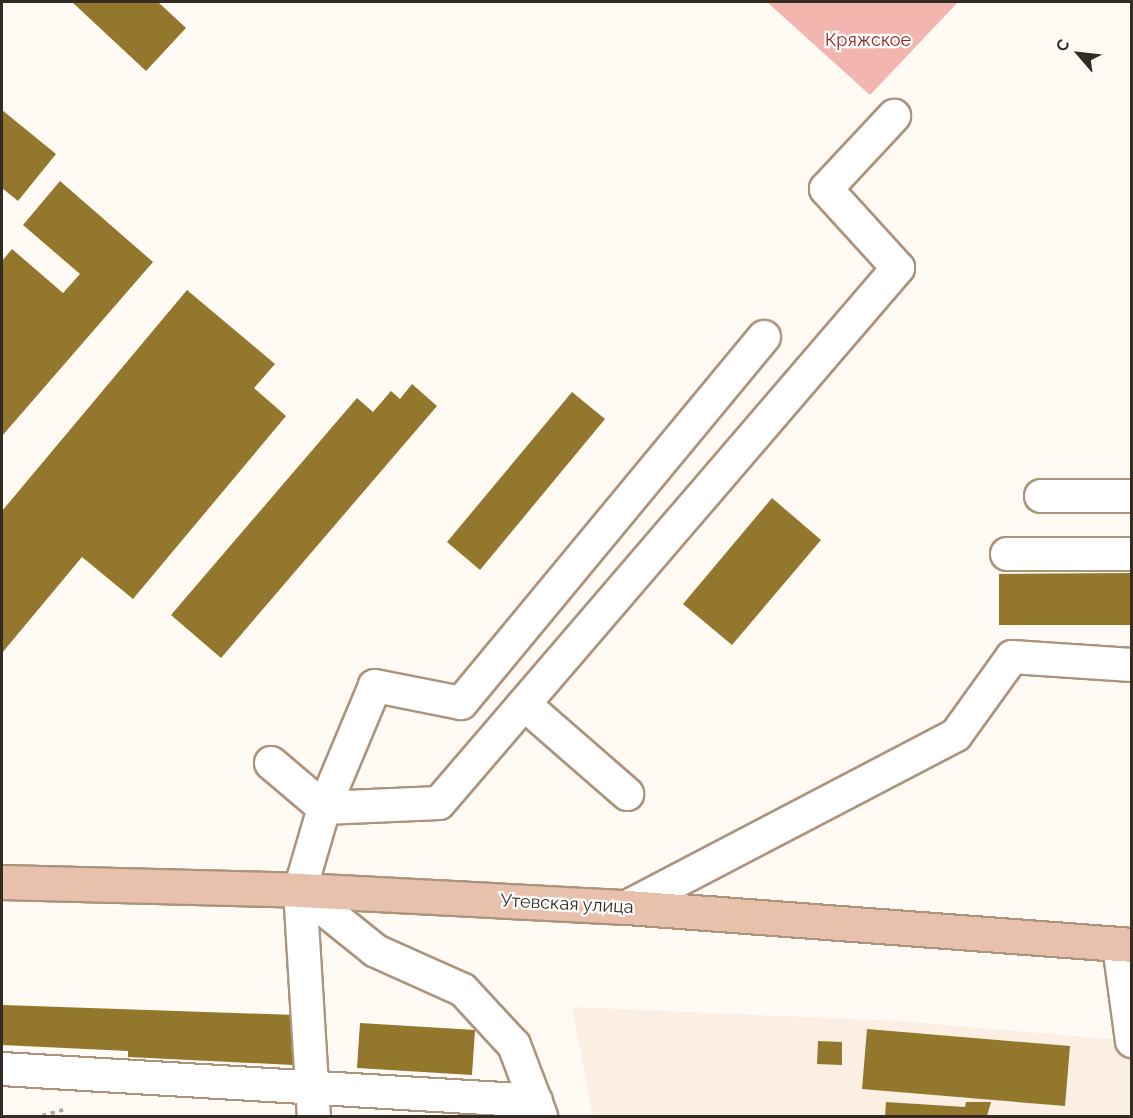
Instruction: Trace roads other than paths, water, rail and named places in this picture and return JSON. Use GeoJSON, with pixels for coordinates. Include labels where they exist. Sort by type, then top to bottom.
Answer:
{"type":"FeatureCollection","features":[{"type":"Feature","properties":{"kind":"main road","name":"Утевская улица"},"geometry":{"type":"LineString","coordinates":[[2,882],[300,890],[627,907],[1125,946]]}},
{"type":"Feature","properties":{"kind":"street"},"geometry":{"type":"LineString","coordinates":[[271,763],[324,808],[440,803],[898,268],[826,189],[894,116]]}},
{"type":"Feature","properties":{"kind":"street"},"geometry":{"type":"LineString","coordinates":[[314,1102],[300,890],[324,808],[375,686],[461,704],[764,337]]}},
{"type":"Feature","properties":{"kind":"street"},"geometry":{"type":"LineString","coordinates":[[1041,496],[1131,496]]}},
{"type":"Feature","properties":{"kind":"street"},"geometry":{"type":"LineString","coordinates":[[1007,554],[1131,554]]}},
{"type":"Feature","properties":{"kind":"street"},"geometry":{"type":"LineString","coordinates":[[627,907],[956,735],[1012,657],[1131,665]]}},
{"type":"Feature","properties":{"kind":"street"},"geometry":{"type":"LineString","coordinates":[[524,704],[627,794]]}},
{"type":"Feature","properties":{"kind":"street"},"geometry":{"type":"LineString","coordinates":[[2,1069],[314,1102],[538,1109],[514,1045],[463,990],[376,951],[300,890]]}},
{"type":"Feature","properties":{"kind":"street"},"geometry":{"type":"LineString","coordinates":[[1125,946],[1131,1041]]}},
{"type":"Feature","properties":{"kind":"park label","name":"Кряжское"},"geometry":{"type":"Point","coordinates":[868,40]}}]}
